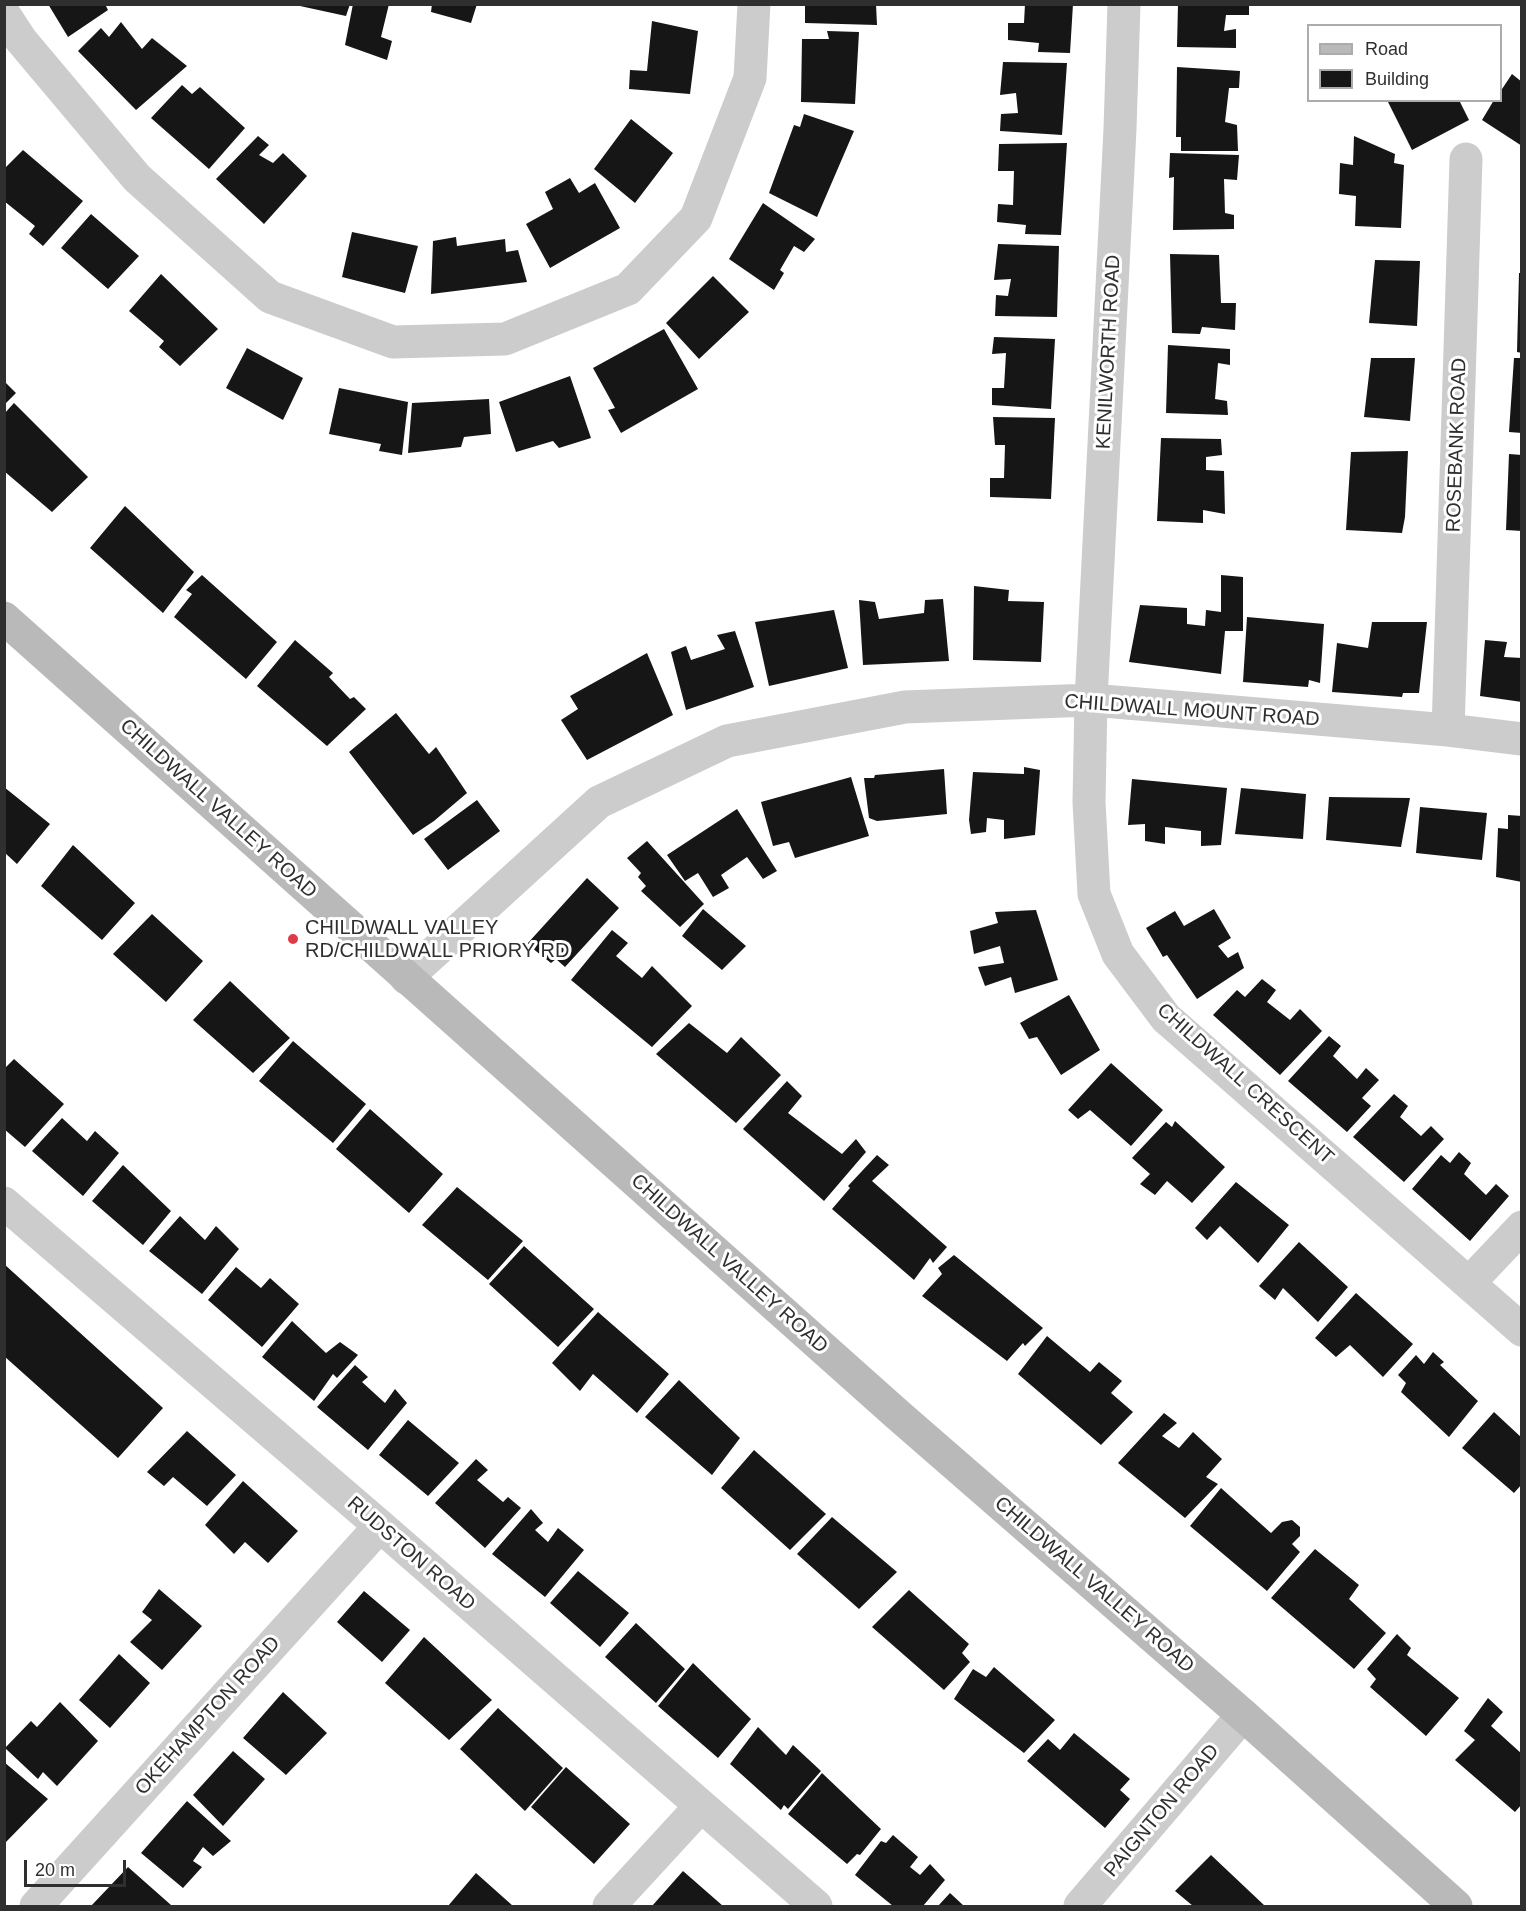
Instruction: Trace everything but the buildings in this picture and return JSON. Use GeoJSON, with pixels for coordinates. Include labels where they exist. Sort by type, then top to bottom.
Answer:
{"type":"FeatureCollection","features":[{"type":"Feature","properties":{"kind":"main road","name":"CHILDWALL VALLEY ROAD"},"geometry":{"type":"LineString","coordinates":[[4,618],[898,1415],[1243,1715],[1456,1906]]}},
{"type":"Feature","properties":{"kind":"street"},"geometry":{"type":"LineString","coordinates":[[4,14],[21,40],[137,178],[270,297],[393,342],[505,339],[628,289],[696,218],[750,78],[754,4]]}},
{"type":"Feature","properties":{"kind":"street","name":"KENILWORTH ROAD"},"geometry":{"type":"LineString","coordinates":[[1091,700],[1120,129],[1124,4]]}},
{"type":"Feature","properties":{"kind":"street","name":"ROSEBANK ROAD"},"geometry":{"type":"LineString","coordinates":[[1448,730],[1466,159]]}},
{"type":"Feature","properties":{"kind":"street","name":"CHILDWALL MOUNT ROAD"},"geometry":{"type":"LineString","coordinates":[[406,978],[598,802],[727,741],[905,706],[1091,700],[1448,730],[1521,739]]}},
{"type":"Feature","properties":{"kind":"street","name":"CHILDWALL CRESCENT"},"geometry":{"type":"LineString","coordinates":[[1091,700],[1089,802],[1094,894],[1118,954],[1166,1017],[1521,1330]]}},
{"type":"Feature","properties":{"kind":"street","name":"RUDSTON ROAD"},"geometry":{"type":"LineString","coordinates":[[4,1203],[380,1526],[816,1906]]}},
{"type":"Feature","properties":{"kind":"street"},"geometry":{"type":"LineString","coordinates":[[1469,1283],[1521,1227]]}},
{"type":"Feature","properties":{"kind":"street","name":"OKEHAMPTON ROAD"},"geometry":{"type":"LineString","coordinates":[[36,1906],[380,1526]]}},
{"type":"Feature","properties":{"kind":"street","name":"PAIGNTON ROAD"},"geometry":{"type":"LineString","coordinates":[[1080,1906],[1243,1715]]}},
{"type":"Feature","properties":{"kind":"street"},"geometry":{"type":"LineString","coordinates":[[609,1906],[700,1807]]}},
{"type":"Feature","properties":{"kind":"place","name":"CHILDWALL VALLEY RD/CHILDWALL PRIORY RD"},"geometry":{"type":"Point","coordinates":[293,939]}}]}
